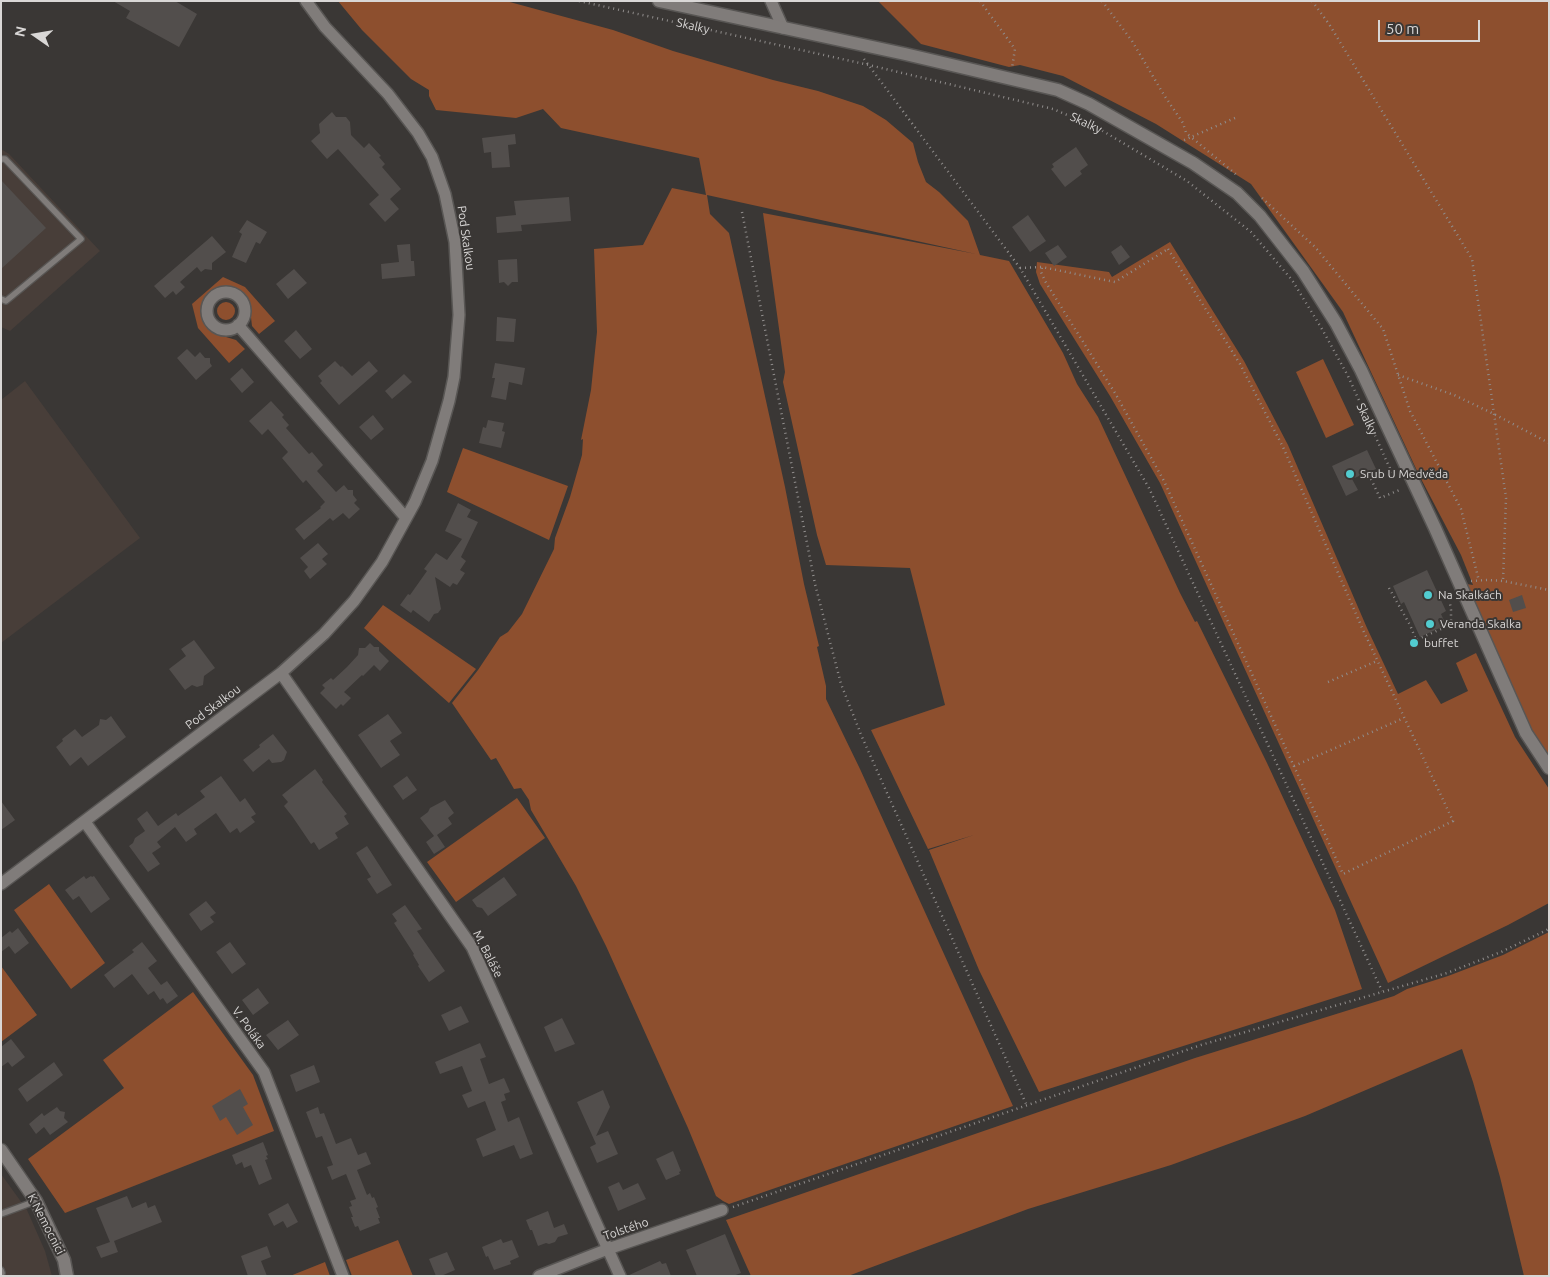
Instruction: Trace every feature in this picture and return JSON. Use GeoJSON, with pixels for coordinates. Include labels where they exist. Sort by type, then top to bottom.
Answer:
{"type":"FeatureCollection","features":[{"type":"Feature","properties":{"kind":"street","name":"Pod Skalkou"},"geometry":{"type":"LineString","coordinates":[[1,884],[281,673],[324,634],[354,601],[382,562],[424,482],[435,452],[446,418],[454,377],[458,341],[459,290],[451,218],[439,175],[432,156],[418,133],[388,94],[325,27],[306,1]]}},
{"type":"Feature","properties":{"kind":"street","name":"Skalky"},"geometry":{"type":"LineString","coordinates":[[659,1],[1058,90],[1089,104],[1193,163],[1236,193],[1260,216],[1303,272],[1336,323],[1361,370],[1424,505],[1526,732],[1549,768]]}},
{"type":"Feature","properties":{"kind":"street"},"geometry":{"type":"LineString","coordinates":[[771,1],[783,28]]}},
{"type":"Feature","properties":{"kind":"street"},"geometry":{"type":"LineString","coordinates":[[238,325],[406,518]]}},
{"type":"Feature","properties":{"kind":"street","name":"M. Baláše"},"geometry":{"type":"LineString","coordinates":[[281,673],[472,947],[620,1276]]}},
{"type":"Feature","properties":{"kind":"street","name":"V. Poláka"},"geometry":{"type":"LineString","coordinates":[[85,822],[264,1072],[343,1276]]}},
{"type":"Feature","properties":{"kind":"street","name":"K Nemocnici"},"geometry":{"type":"LineString","coordinates":[[1,1150],[36,1201],[64,1260],[67,1276]]}},
{"type":"Feature","properties":{"kind":"street","name":"Tolstého"},"geometry":{"type":"LineString","coordinates":[[539,1276],[608,1249],[722,1210]]}},
{"type":"Feature","properties":{"kind":"lane"},"geometry":{"type":"LineString","coordinates":[[1,160],[5,159],[81,239],[6,301],[1,299]]}},
{"type":"Feature","properties":{"kind":"lane"},"geometry":{"type":"LineString","coordinates":[[1,1214],[36,1201]]}},
{"type":"Feature","properties":{"kind":"path","name":"Skalky"},"geometry":{"type":"LineString","coordinates":[[580,1],[1052,108],[1096,127],[1194,186],[1251,232],[1292,280],[1322,329],[1348,376],[1392,472],[1398,480]]}},
{"type":"Feature","properties":{"kind":"path"},"geometry":{"type":"LineString","coordinates":[[980,1],[1016,49],[1011,78]]}},
{"type":"Feature","properties":{"kind":"path"},"geometry":{"type":"LineString","coordinates":[[1102,1],[1132,41],[1183,123],[1186,133],[1191,137],[1168,149]]}},
{"type":"Feature","properties":{"kind":"path"},"geometry":{"type":"LineString","coordinates":[[1312,1],[1329,24],[1472,258],[1506,498],[1503,581]]}},
{"type":"Feature","properties":{"kind":"path"},"geometry":{"type":"LineString","coordinates":[[848,42],[869,65],[1020,268],[1148,488],[1382,991]]}},
{"type":"Feature","properties":{"kind":"path"},"geometry":{"type":"LineString","coordinates":[[742,212],[815,584],[841,684],[862,737],[1027,1106]]}},
{"type":"Feature","properties":{"kind":"path"},"geometry":{"type":"LineString","coordinates":[[1020,268],[1042,267],[1115,282],[1168,249],[1240,364],[1283,448],[1377,661],[1453,821],[1343,874],[1164,481],[1115,393],[1045,281],[1041,272],[1042,267]]}},
{"type":"Feature","properties":{"kind":"path"},"geometry":{"type":"LineString","coordinates":[[1398,374],[1454,395],[1549,443]]}},
{"type":"Feature","properties":{"kind":"path"},"geometry":{"type":"LineString","coordinates":[[1372,479],[1380,498],[1403,488],[1406,496]]}},
{"type":"Feature","properties":{"kind":"path"},"geometry":{"type":"LineString","coordinates":[[1460,583],[1487,580],[1503,581],[1549,590]]}},
{"type":"Feature","properties":{"kind":"path"},"geometry":{"type":"LineString","coordinates":[[1388,588],[1410,625],[1416,640],[1448,626],[1451,621],[1448,589]]}},
{"type":"Feature","properties":{"kind":"path"},"geometry":{"type":"LineString","coordinates":[[1328,682],[1377,661]]}},
{"type":"Feature","properties":{"kind":"path"},"geometry":{"type":"LineString","coordinates":[[1294,766],[1404,718]]}},
{"type":"Feature","properties":{"kind":"path"},"geometry":{"type":"LineString","coordinates":[[722,1210],[1202,1045],[1447,973],[1501,952],[1549,929]]}},
{"type":"Feature","properties":{"kind":"shaded area"},"geometry":{"type":"Polygon","coordinates":[[[338,1],[506,1],[613,30],[673,51],[818,91],[863,106],[886,120],[913,143],[926,182],[939,192],[968,221],[980,255],[1009,261],[1063,353],[1077,384],[1098,417],[1180,593],[1195,622],[1197,621],[1267,763],[1335,910],[1362,989],[1039,1092],[979,970],[929,850],[974,835],[928,849],[871,730],[945,705],[910,568],[826,565],[817,535],[783,382],[785,372],[763,213],[976,254],[707,195],[710,214],[729,233],[819,646],[817,647],[826,686],[826,699],[860,769],[1013,1106],[729,1204],[716,1196],[688,1128],[606,946],[576,886],[531,810],[529,800],[521,788],[514,789],[496,758],[491,760],[452,703],[478,670],[500,637],[508,632],[522,614],[554,549],[555,538],[570,497],[582,455],[583,439],[581,440],[591,390],[597,332],[594,249],[643,245],[672,188],[706,195],[699,158],[561,128],[543,109],[516,118],[436,110],[429,96],[429,90],[411,79],[362,30],[338,1]]]}},
{"type":"Feature","properties":{"kind":"shaded area"},"geometry":{"type":"Polygon","coordinates":[[[878,1],[1549,1],[1549,768],[1460,583],[1473,585],[1461,555],[1419,475],[1343,312],[1251,184],[1156,124],[1063,76],[1020,65],[1009,67],[921,44],[878,1]]]}},
{"type":"Feature","properties":{"kind":"shaded area"},"geometry":{"type":"Polygon","coordinates":[[[1,149],[9,154],[100,251],[10,331],[1,327],[1,149]]]}},
{"type":"Feature","properties":{"kind":"shaded area"},"geometry":{"type":"Polygon","coordinates":[[[1170,242],[1244,361],[1288,445],[1367,628],[1398,694],[1426,680],[1441,704],[1468,691],[1456,663],[1476,653],[1515,737],[1549,789],[1549,903],[1388,983],[1160,483],[1110,396],[1040,284],[1036,272],[1037,262],[1109,272],[1112,277],[1170,242]]]}},
{"type":"Feature","properties":{"kind":"shaded area"},"geometry":{"type":"Polygon","coordinates":[[[223,277],[245,287],[275,321],[259,334],[252,326],[247,299],[240,291],[224,286],[218,287],[209,293],[201,307],[204,323],[216,334],[236,340],[245,349],[229,363],[198,328],[192,304],[223,277]]]}},
{"type":"Feature","properties":{"kind":"shaded area"},"geometry":{"type":"Polygon","coordinates":[[[222,302],[230,302],[235,307],[233,318],[222,320],[217,315],[217,307],[222,302]]]}},
{"type":"Feature","properties":{"kind":"shaded area"},"geometry":{"type":"Polygon","coordinates":[[[1323,359],[1354,425],[1326,438],[1296,372],[1323,359]]]}},
{"type":"Feature","properties":{"kind":"shaded area"},"geometry":{"type":"Polygon","coordinates":[[[25,381],[140,538],[1,643],[1,400],[25,381]]]}},
{"type":"Feature","properties":{"kind":"shaded area"},"geometry":{"type":"Polygon","coordinates":[[[463,448],[568,486],[549,540],[447,492],[463,448]]]}},
{"type":"Feature","properties":{"kind":"shaded area"},"geometry":{"type":"Polygon","coordinates":[[[383,605],[476,669],[449,703],[364,628],[383,605]]]}},
{"type":"Feature","properties":{"kind":"shaded area"},"geometry":{"type":"Polygon","coordinates":[[[517,798],[545,838],[456,902],[427,862],[517,798]]]}},
{"type":"Feature","properties":{"kind":"shaded area"},"geometry":{"type":"Polygon","coordinates":[[[49,884],[105,963],[71,989],[14,910],[49,884]]]}},
{"type":"Feature","properties":{"kind":"shaded area"},"geometry":{"type":"Polygon","coordinates":[[[1549,932],[1549,1276],[1524,1276],[1500,1177],[1462,1049],[1305,1116],[1171,1165],[1028,1209],[848,1276],[751,1276],[726,1220],[1195,1058],[1394,996],[1407,989],[1503,955],[1549,932]]]}},
{"type":"Feature","properties":{"kind":"shaded area"},"geometry":{"type":"Polygon","coordinates":[[[1,966],[37,1015],[1,1042],[1,966]]]}},
{"type":"Feature","properties":{"kind":"shaded area"},"geometry":{"type":"Polygon","coordinates":[[[193,992],[253,1075],[274,1131],[65,1213],[28,1159],[124,1088],[103,1060],[193,992]]]}},
{"type":"Feature","properties":{"kind":"shaded area"},"geometry":{"type":"Polygon","coordinates":[[[1,1174],[27,1210],[45,1251],[52,1276],[1,1276],[1,1174]]]}},
{"type":"Feature","properties":{"kind":"shaded area"},"geometry":{"type":"Polygon","coordinates":[[[398,1240],[413,1276],[352,1276],[346,1260],[398,1240]]]}},
{"type":"Feature","properties":{"kind":"shaded area"},"geometry":{"type":"Polygon","coordinates":[[[325,1262],[330,1276],[290,1276],[325,1262]]]}},
{"type":"Feature","properties":{"kind":"building"},"geometry":{"type":"Polygon","coordinates":[[[113,1],[175,1],[197,14],[179,47],[126,18],[130,11],[113,1]]]}},
{"type":"Feature","properties":{"kind":"building"},"geometry":{"type":"Polygon","coordinates":[[[332,112],[336,117],[346,117],[350,122],[351,135],[364,148],[369,143],[381,156],[379,157],[385,164],[382,167],[401,189],[390,199],[399,209],[385,222],[369,204],[379,195],[338,149],[327,159],[311,141],[320,133],[319,124],[332,112]]]}},
{"type":"Feature","properties":{"kind":"building"},"geometry":{"type":"Polygon","coordinates":[[[515,134],[516,144],[508,145],[510,167],[492,168],[491,152],[484,153],[482,138],[515,134]]]}},
{"type":"Feature","properties":{"kind":"building"},"geometry":{"type":"Polygon","coordinates":[[[1076,147],[1088,165],[1080,171],[1082,174],[1065,187],[1051,169],[1054,167],[1052,164],[1076,147]]]}},
{"type":"Feature","properties":{"kind":"building"},"geometry":{"type":"Polygon","coordinates":[[[1,180],[46,228],[1,269],[1,180]]]}},
{"type":"Feature","properties":{"kind":"building"},"geometry":{"type":"Polygon","coordinates":[[[569,197],[571,221],[521,225],[522,231],[497,233],[496,217],[516,215],[514,201],[569,197]]]}},
{"type":"Feature","properties":{"kind":"building"},"geometry":{"type":"Polygon","coordinates":[[[1028,215],[1046,241],[1030,252],[1012,227],[1028,215]]]}},
{"type":"Feature","properties":{"kind":"building"},"geometry":{"type":"Polygon","coordinates":[[[247,220],[267,232],[260,244],[256,242],[246,263],[232,257],[242,234],[239,232],[247,220]]]}},
{"type":"Feature","properties":{"kind":"building"},"geometry":{"type":"Polygon","coordinates":[[[212,236],[226,252],[212,263],[212,270],[205,269],[201,272],[197,267],[180,282],[185,287],[176,295],[173,291],[165,298],[154,286],[212,236]]]}},
{"type":"Feature","properties":{"kind":"building"},"geometry":{"type":"Polygon","coordinates":[[[410,244],[411,261],[414,261],[415,276],[382,279],[381,264],[399,262],[397,245],[410,244]]]}},
{"type":"Feature","properties":{"kind":"building"},"geometry":{"type":"Polygon","coordinates":[[[1058,245],[1067,257],[1054,266],[1045,253],[1058,245]]]}},
{"type":"Feature","properties":{"kind":"building"},"geometry":{"type":"Polygon","coordinates":[[[1121,245],[1130,257],[1119,265],[1111,252],[1121,245]]]}},
{"type":"Feature","properties":{"kind":"building"},"geometry":{"type":"Polygon","coordinates":[[[517,259],[518,282],[512,282],[508,286],[504,282],[499,283],[498,260],[517,259]]]}},
{"type":"Feature","properties":{"kind":"building"},"geometry":{"type":"Polygon","coordinates":[[[294,269],[307,283],[288,299],[276,284],[294,269]]]}},
{"type":"Feature","properties":{"kind":"building"},"geometry":{"type":"Polygon","coordinates":[[[497,317],[516,319],[514,342],[496,341],[497,317]]]}},
{"type":"Feature","properties":{"kind":"building"},"geometry":{"type":"Polygon","coordinates":[[[296,330],[312,349],[300,359],[284,341],[296,330]]]}},
{"type":"Feature","properties":{"kind":"building"},"geometry":{"type":"Polygon","coordinates":[[[187,349],[195,357],[200,352],[205,358],[210,358],[212,366],[196,380],[177,358],[187,349]]]}},
{"type":"Feature","properties":{"kind":"building"},"geometry":{"type":"Polygon","coordinates":[[[335,361],[352,376],[369,361],[378,371],[339,405],[320,383],[322,381],[318,376],[335,361]]]}},
{"type":"Feature","properties":{"kind":"building"},"geometry":{"type":"Polygon","coordinates":[[[495,363],[525,368],[522,385],[509,382],[506,400],[491,397],[495,378],[492,378],[495,363]]]}},
{"type":"Feature","properties":{"kind":"building"},"geometry":{"type":"Polygon","coordinates":[[[242,368],[254,382],[242,393],[230,379],[242,368]]]}},
{"type":"Feature","properties":{"kind":"building"},"geometry":{"type":"Polygon","coordinates":[[[404,374],[412,382],[392,399],[385,391],[404,374]]]}},
{"type":"Feature","properties":{"kind":"building"},"geometry":{"type":"Polygon","coordinates":[[[271,401],[284,415],[282,417],[289,425],[286,428],[309,454],[312,452],[323,465],[317,471],[336,492],[344,485],[348,490],[353,490],[353,495],[357,500],[354,503],[360,509],[349,519],[343,513],[333,521],[330,518],[304,540],[295,529],[321,508],[325,502],[306,480],[303,483],[282,458],[288,452],[268,429],[262,435],[249,421],[271,401]]]}},
{"type":"Feature","properties":{"kind":"building"},"geometry":{"type":"Polygon","coordinates":[[[373,415],[384,429],[371,440],[359,427],[373,415]]]}},
{"type":"Feature","properties":{"kind":"building"},"geometry":{"type":"Polygon","coordinates":[[[488,420],[504,423],[502,431],[505,432],[501,448],[479,443],[483,427],[486,428],[488,420]]]}},
{"type":"Feature","properties":{"kind":"building","name":"Srub U Medvěda"},"geometry":{"type":"Polygon","coordinates":[[[1367,450],[1376,469],[1352,479],[1358,490],[1346,496],[1332,466],[1367,450]]]}},
{"type":"Feature","properties":{"kind":"building"},"geometry":{"type":"Polygon","coordinates":[[[458,503],[471,510],[467,517],[478,522],[461,557],[466,561],[460,570],[465,573],[457,585],[453,583],[450,587],[435,577],[441,609],[438,613],[434,614],[429,622],[413,610],[411,613],[400,605],[408,594],[410,595],[427,571],[424,569],[436,553],[447,560],[462,539],[445,531],[458,503]]]}},
{"type":"Feature","properties":{"kind":"building"},"geometry":{"type":"Polygon","coordinates":[[[318,543],[328,554],[322,559],[327,564],[310,579],[304,571],[308,567],[300,558],[318,543]]]}},
{"type":"Feature","properties":{"kind":"building"},"geometry":{"type":"Polygon","coordinates":[[[1427,570],[1446,611],[1441,614],[1446,625],[1420,637],[1404,602],[1401,604],[1393,586],[1427,570]]]}},
{"type":"Feature","properties":{"kind":"building"},"geometry":{"type":"Polygon","coordinates":[[[1522,595],[1526,608],[1513,612],[1509,600],[1522,595]]]}},
{"type":"Feature","properties":{"kind":"building"},"geometry":{"type":"Polygon","coordinates":[[[194,640],[215,668],[204,676],[203,685],[197,687],[192,685],[185,690],[169,669],[186,656],[181,649],[194,640]]]}},
{"type":"Feature","properties":{"kind":"building"},"geometry":{"type":"Polygon","coordinates":[[[370,643],[374,647],[379,647],[379,651],[389,661],[380,671],[374,665],[362,675],[344,692],[351,698],[343,706],[341,704],[336,709],[320,693],[325,688],[322,685],[331,678],[333,680],[347,667],[358,655],[359,648],[365,648],[370,643]]]}},
{"type":"Feature","properties":{"kind":"building"},"geometry":{"type":"Polygon","coordinates":[[[388,714],[402,733],[390,741],[400,755],[381,768],[358,735],[388,714]]]}},
{"type":"Feature","properties":{"kind":"building"},"geometry":{"type":"Polygon","coordinates":[[[111,716],[126,737],[88,766],[81,757],[70,766],[56,747],[63,741],[62,739],[75,729],[82,737],[99,725],[100,719],[106,720],[111,716]]]}},
{"type":"Feature","properties":{"kind":"building"},"geometry":{"type":"Polygon","coordinates":[[[273,734],[287,752],[284,760],[272,763],[269,759],[253,772],[243,760],[273,734]]]}},
{"type":"Feature","properties":{"kind":"building"},"geometry":{"type":"Polygon","coordinates":[[[315,769],[323,780],[322,782],[347,814],[344,816],[349,824],[335,833],[338,838],[319,850],[314,842],[311,844],[284,806],[288,802],[282,795],[315,769]]]}},
{"type":"Feature","properties":{"kind":"building"},"geometry":{"type":"Polygon","coordinates":[[[221,776],[240,802],[245,798],[256,814],[251,817],[255,822],[240,833],[237,828],[230,833],[216,813],[194,829],[197,834],[186,842],[175,827],[157,842],[161,847],[152,853],[160,864],[148,872],[129,846],[135,838],[145,831],[137,819],[147,811],[158,826],[176,813],[178,816],[205,797],[200,791],[221,776]]]}},
{"type":"Feature","properties":{"kind":"building"},"geometry":{"type":"Polygon","coordinates":[[[407,776],[417,790],[403,800],[393,786],[407,776]]]}},
{"type":"Feature","properties":{"kind":"building"},"geometry":{"type":"Polygon","coordinates":[[[445,800],[454,813],[448,818],[452,824],[437,835],[445,847],[434,854],[426,842],[434,836],[420,818],[430,808],[445,800]]]}},
{"type":"Feature","properties":{"kind":"building"},"geometry":{"type":"Polygon","coordinates":[[[1,801],[15,820],[1,830],[1,801]]]}},
{"type":"Feature","properties":{"kind":"building"},"geometry":{"type":"Polygon","coordinates":[[[367,846],[392,885],[377,894],[367,879],[371,877],[356,853],[367,846]]]}},
{"type":"Feature","properties":{"kind":"building"},"geometry":{"type":"Polygon","coordinates":[[[84,876],[86,879],[94,876],[110,899],[91,913],[79,896],[73,900],[65,890],[84,876]]]}},
{"type":"Feature","properties":{"kind":"building"},"geometry":{"type":"Polygon","coordinates":[[[504,877],[517,895],[488,916],[472,900],[504,877]]]}},
{"type":"Feature","properties":{"kind":"building"},"geometry":{"type":"Polygon","coordinates":[[[206,901],[216,913],[210,917],[214,922],[201,931],[189,914],[206,901]]]}},
{"type":"Feature","properties":{"kind":"building"},"geometry":{"type":"Polygon","coordinates":[[[405,905],[422,929],[417,931],[445,971],[429,982],[394,923],[397,921],[392,914],[405,905]]]}},
{"type":"Feature","properties":{"kind":"building"},"geometry":{"type":"Polygon","coordinates":[[[18,928],[29,943],[15,954],[9,946],[1,952],[1,938],[18,928]]]}},
{"type":"Feature","properties":{"kind":"building"},"geometry":{"type":"Polygon","coordinates":[[[142,942],[157,961],[148,968],[161,985],[167,981],[178,996],[167,1004],[163,998],[160,1000],[154,991],[148,995],[132,974],[114,988],[104,975],[134,952],[132,950],[142,942]]]}},
{"type":"Feature","properties":{"kind":"building"},"geometry":{"type":"Polygon","coordinates":[[[230,942],[246,964],[232,974],[216,952],[230,942]]]}},
{"type":"Feature","properties":{"kind":"building"},"geometry":{"type":"Polygon","coordinates":[[[258,988],[269,1003],[253,1015],[242,1000],[258,988]]]}},
{"type":"Feature","properties":{"kind":"building"},"geometry":{"type":"Polygon","coordinates":[[[461,1006],[469,1022],[449,1031],[441,1015],[461,1006]]]}},
{"type":"Feature","properties":{"kind":"building"},"geometry":{"type":"Polygon","coordinates":[[[562,1018],[575,1044],[555,1052],[544,1027],[562,1018]]]}},
{"type":"Feature","properties":{"kind":"building"},"geometry":{"type":"Polygon","coordinates":[[[288,1020],[299,1035],[278,1050],[266,1035],[288,1020]]]}},
{"type":"Feature","properties":{"kind":"building"},"geometry":{"type":"Polygon","coordinates":[[[11,1039],[25,1057],[12,1067],[8,1062],[1,1067],[1,1047],[11,1039]]]}},
{"type":"Feature","properties":{"kind":"building"},"geometry":{"type":"Polygon","coordinates":[[[480,1043],[486,1057],[480,1059],[489,1084],[504,1078],[510,1092],[504,1094],[506,1100],[501,1102],[508,1122],[519,1117],[533,1154],[520,1159],[514,1145],[483,1157],[476,1139],[496,1130],[485,1101],[468,1108],[462,1095],[472,1091],[462,1066],[440,1074],[435,1062],[480,1043]]]}},
{"type":"Feature","properties":{"kind":"building"},"geometry":{"type":"Polygon","coordinates":[[[54,1062],[63,1075],[27,1102],[18,1089],[54,1062]]]}},
{"type":"Feature","properties":{"kind":"building"},"geometry":{"type":"Polygon","coordinates":[[[314,1065],[320,1082],[296,1092],[290,1075],[314,1065]]]}},
{"type":"Feature","properties":{"kind":"building"},"geometry":{"type":"Polygon","coordinates":[[[240,1089],[248,1104],[243,1107],[253,1125],[237,1135],[226,1117],[220,1121],[212,1106],[240,1089]]]}},
{"type":"Feature","properties":{"kind":"building"},"geometry":{"type":"Polygon","coordinates":[[[603,1090],[610,1107],[596,1136],[608,1131],[618,1154],[597,1163],[590,1147],[596,1144],[577,1102],[603,1090]]]}},
{"type":"Feature","properties":{"kind":"building"},"geometry":{"type":"Polygon","coordinates":[[[57,1107],[60,1111],[65,1112],[64,1118],[68,1122],[50,1135],[44,1127],[36,1134],[29,1124],[42,1113],[44,1116],[57,1107]]]}},
{"type":"Feature","properties":{"kind":"building"},"geometry":{"type":"Polygon","coordinates":[[[318,1107],[320,1114],[324,1113],[336,1144],[351,1138],[358,1155],[366,1152],[371,1164],[357,1170],[367,1195],[370,1193],[372,1198],[374,1197],[378,1207],[376,1208],[380,1223],[360,1231],[358,1226],[355,1227],[349,1207],[352,1206],[350,1201],[356,1199],[346,1174],[332,1180],[327,1167],[333,1165],[322,1136],[316,1138],[306,1112],[318,1107]]]}},
{"type":"Feature","properties":{"kind":"building"},"geometry":{"type":"Polygon","coordinates":[[[263,1142],[268,1155],[266,1156],[268,1159],[265,1160],[272,1179],[259,1185],[251,1165],[244,1168],[242,1162],[236,1165],[232,1155],[263,1142]]]}},
{"type":"Feature","properties":{"kind":"building"},"geometry":{"type":"Polygon","coordinates":[[[673,1151],[681,1171],[679,1172],[680,1174],[666,1180],[656,1159],[673,1151]]]}},
{"type":"Feature","properties":{"kind":"building"},"geometry":{"type":"Polygon","coordinates":[[[619,1182],[623,1190],[638,1183],[646,1199],[618,1211],[608,1187],[619,1182]]]}},
{"type":"Feature","properties":{"kind":"building"},"geometry":{"type":"Polygon","coordinates":[[[127,1196],[132,1208],[146,1202],[148,1208],[155,1205],[162,1222],[114,1241],[118,1252],[101,1258],[96,1247],[110,1242],[96,1208],[127,1196]]]}},
{"type":"Feature","properties":{"kind":"building"},"geometry":{"type":"Polygon","coordinates":[[[288,1203],[298,1222],[287,1228],[283,1221],[274,1226],[268,1214],[288,1203]]]}},
{"type":"Feature","properties":{"kind":"building"},"geometry":{"type":"Polygon","coordinates":[[[548,1211],[554,1228],[564,1224],[568,1234],[558,1237],[555,1242],[538,1246],[526,1220],[548,1211]]]}},
{"type":"Feature","properties":{"kind":"building"},"geometry":{"type":"Polygon","coordinates":[[[725,1234],[741,1273],[733,1276],[697,1276],[686,1250],[725,1234]]]}},
{"type":"Feature","properties":{"kind":"building"},"geometry":{"type":"Polygon","coordinates":[[[501,1239],[503,1243],[512,1240],[519,1257],[510,1261],[511,1264],[494,1270],[482,1247],[501,1239]]]}},
{"type":"Feature","properties":{"kind":"building"},"geometry":{"type":"Polygon","coordinates":[[[267,1246],[271,1257],[261,1261],[267,1276],[248,1276],[241,1256],[267,1246]]]}},
{"type":"Feature","properties":{"kind":"building"},"geometry":{"type":"Polygon","coordinates":[[[447,1252],[455,1270],[441,1276],[436,1276],[429,1259],[447,1252]]]}},
{"type":"Feature","properties":{"kind":"building"},"geometry":{"type":"Polygon","coordinates":[[[660,1261],[662,1264],[666,1263],[671,1276],[627,1276],[660,1261]]]}},
{"type":"Feature","properties":{"kind":"place","name":"Srub U Medvěda"},"geometry":{"type":"Point","coordinates":[1350,474]}},
{"type":"Feature","properties":{"kind":"place","name":"Na Skalkách"},"geometry":{"type":"Point","coordinates":[1428,595]}},
{"type":"Feature","properties":{"kind":"place","name":"Veranda Skalka"},"geometry":{"type":"Point","coordinates":[1430,624]}},
{"type":"Feature","properties":{"kind":"place","name":"buffet"},"geometry":{"type":"Point","coordinates":[1414,643]}}]}
